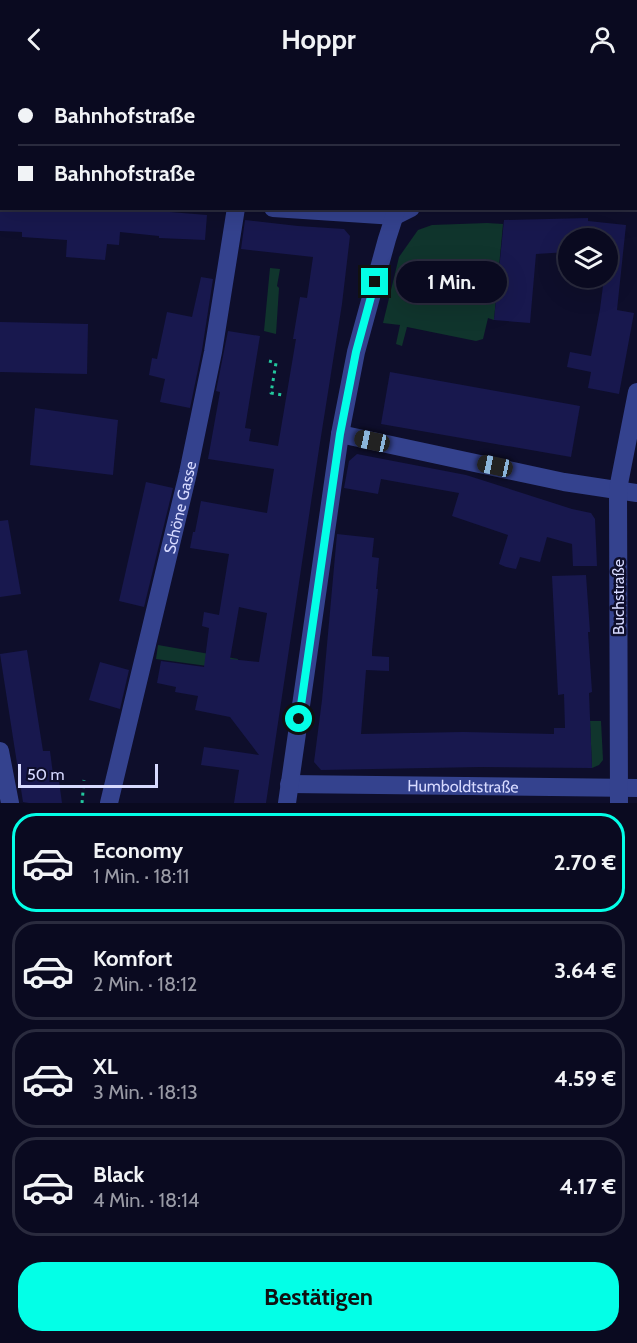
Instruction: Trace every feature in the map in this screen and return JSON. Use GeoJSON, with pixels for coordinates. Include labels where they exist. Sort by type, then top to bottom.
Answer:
{"type":"FeatureCollection","features":[{"type":"Feature","properties":{"kind":"street","name":"Schöne Gasse"},"geometry":{"type":"LineString","coordinates":[[110,803],[166,566],[213,352],[236,210]]}},
{"type":"Feature","properties":{"kind":"street"},"geometry":{"type":"LineString","coordinates":[[287,803],[340,434],[356,352],[387,238],[401,211],[358,210]]}},
{"type":"Feature","properties":{"kind":"street","name":"Buchstraße"},"geometry":{"type":"LineString","coordinates":[[618,796],[618,489],[637,392]]}},
{"type":"Feature","properties":{"kind":"street"},"geometry":{"type":"LineString","coordinates":[[340,434],[564,482],[637,493]]}},
{"type":"Feature","properties":{"kind":"street"},"geometry":{"type":"LineString","coordinates":[[0,752],[10,803]]}},
{"type":"Feature","properties":{"kind":"street","name":"Humboldtstraße"},"geometry":{"type":"LineString","coordinates":[[289,784],[618,796],[637,788]]}},
{"type":"Feature","properties":{"kind":"path"},"geometry":{"type":"LineString","coordinates":[[270,362],[276,363],[271,393],[284,395]]}},
{"type":"Feature","properties":{"kind":"path"},"geometry":{"type":"LineString","coordinates":[[82,803],[84,780]]}},
{"type":"Feature","properties":{"kind":"green space"},"geometry":{"type":"Polygon","coordinates":[[[503,224],[494,320],[488,318],[483,339],[476,341],[407,327],[402,346],[396,344],[400,325],[383,323],[399,257],[418,230],[432,225],[503,224]]]}},
{"type":"Feature","properties":{"kind":"green space"},"geometry":{"type":"Polygon","coordinates":[[[270,268],[280,269],[277,286],[279,288],[276,334],[264,331],[270,268]]]}},
{"type":"Feature","properties":{"kind":"green space"},"geometry":{"type":"Polygon","coordinates":[[[158,645],[238,659],[237,670],[156,659],[158,645]]]}},
{"type":"Feature","properties":{"kind":"green space"},"geometry":{"type":"Polygon","coordinates":[[[590,721],[601,721],[603,760],[592,768],[590,721]]]}},
{"type":"Feature","properties":{"kind":"building"},"geometry":{"type":"Polygon","coordinates":[[[0,210],[145,210],[207,215],[205,240],[159,238],[159,236],[120,232],[119,245],[107,244],[105,260],[66,257],[67,240],[22,237],[22,232],[0,231],[0,210]]]}},
{"type":"Feature","properties":{"kind":"building"},"geometry":{"type":"Polygon","coordinates":[[[588,218],[588,221],[626,225],[617,310],[634,313],[619,394],[588,388],[591,372],[567,367],[570,352],[591,356],[603,288],[618,288],[618,228],[558,228],[558,253],[536,254],[530,323],[494,320],[504,220],[588,218]]]}},
{"type":"Feature","properties":{"kind":"building"},"geometry":{"type":"Polygon","coordinates":[[[245,220],[344,229],[350,236],[342,304],[266,803],[234,803],[239,770],[201,765],[204,747],[259,755],[230,717],[195,710],[198,696],[175,692],[176,687],[157,683],[161,661],[204,667],[209,628],[202,626],[204,612],[219,615],[229,554],[190,548],[201,501],[267,513],[274,469],[208,459],[220,392],[216,391],[228,331],[260,336],[245,428],[251,429],[249,441],[278,446],[296,339],[293,339],[300,297],[307,298],[313,257],[241,249],[245,220]],[[239,607],[230,659],[259,662],[267,613],[239,607]]]}},
{"type":"Feature","properties":{"kind":"building"},"geometry":{"type":"Polygon","coordinates":[[[201,277],[213,279],[190,408],[160,402],[165,379],[149,375],[152,358],[157,359],[167,312],[192,317],[201,277]]]}},
{"type":"Feature","properties":{"kind":"building"},"geometry":{"type":"Polygon","coordinates":[[[0,322],[88,324],[87,374],[0,372],[0,322]]]}},
{"type":"Feature","properties":{"kind":"building"},"geometry":{"type":"Polygon","coordinates":[[[390,372],[580,406],[571,457],[381,424],[390,372]]]}},
{"type":"Feature","properties":{"kind":"building"},"geometry":{"type":"Polygon","coordinates":[[[35,408],[118,420],[113,475],[30,465],[35,408]]]}},
{"type":"Feature","properties":{"kind":"building"},"geometry":{"type":"Polygon","coordinates":[[[357,454],[466,475],[591,513],[595,519],[597,566],[573,566],[572,544],[547,537],[540,562],[520,557],[516,569],[499,564],[508,535],[452,516],[459,493],[381,479],[378,494],[344,488],[349,461],[357,454]]]}},
{"type":"Feature","properties":{"kind":"building"},"geometry":{"type":"Polygon","coordinates":[[[146,482],[173,488],[144,607],[119,601],[146,482]]]}},
{"type":"Feature","properties":{"kind":"building"},"geometry":{"type":"Polygon","coordinates":[[[8,520],[21,594],[0,597],[0,521],[8,520]]]}},
{"type":"Feature","properties":{"kind":"building"},"geometry":{"type":"Polygon","coordinates":[[[337,534],[374,538],[372,557],[379,558],[372,656],[389,657],[389,671],[366,670],[361,734],[463,732],[554,734],[554,728],[565,728],[564,694],[558,695],[552,576],[586,575],[592,692],[589,693],[592,768],[480,767],[321,770],[314,762],[337,534]]]}},
{"type":"Feature","properties":{"kind":"building"},"geometry":{"type":"Polygon","coordinates":[[[27,650],[43,751],[50,751],[54,782],[59,781],[62,803],[23,802],[0,654],[27,650]]]}},
{"type":"Feature","properties":{"kind":"building"},"geometry":{"type":"Polygon","coordinates":[[[100,662],[129,670],[120,709],[89,700],[100,662]]]}},
{"type":"Feature","properties":{"kind":"route"},"geometry":{"type":"LineString","coordinates":[[299,719],[340,434],[356,352],[375,282]]}}]}
